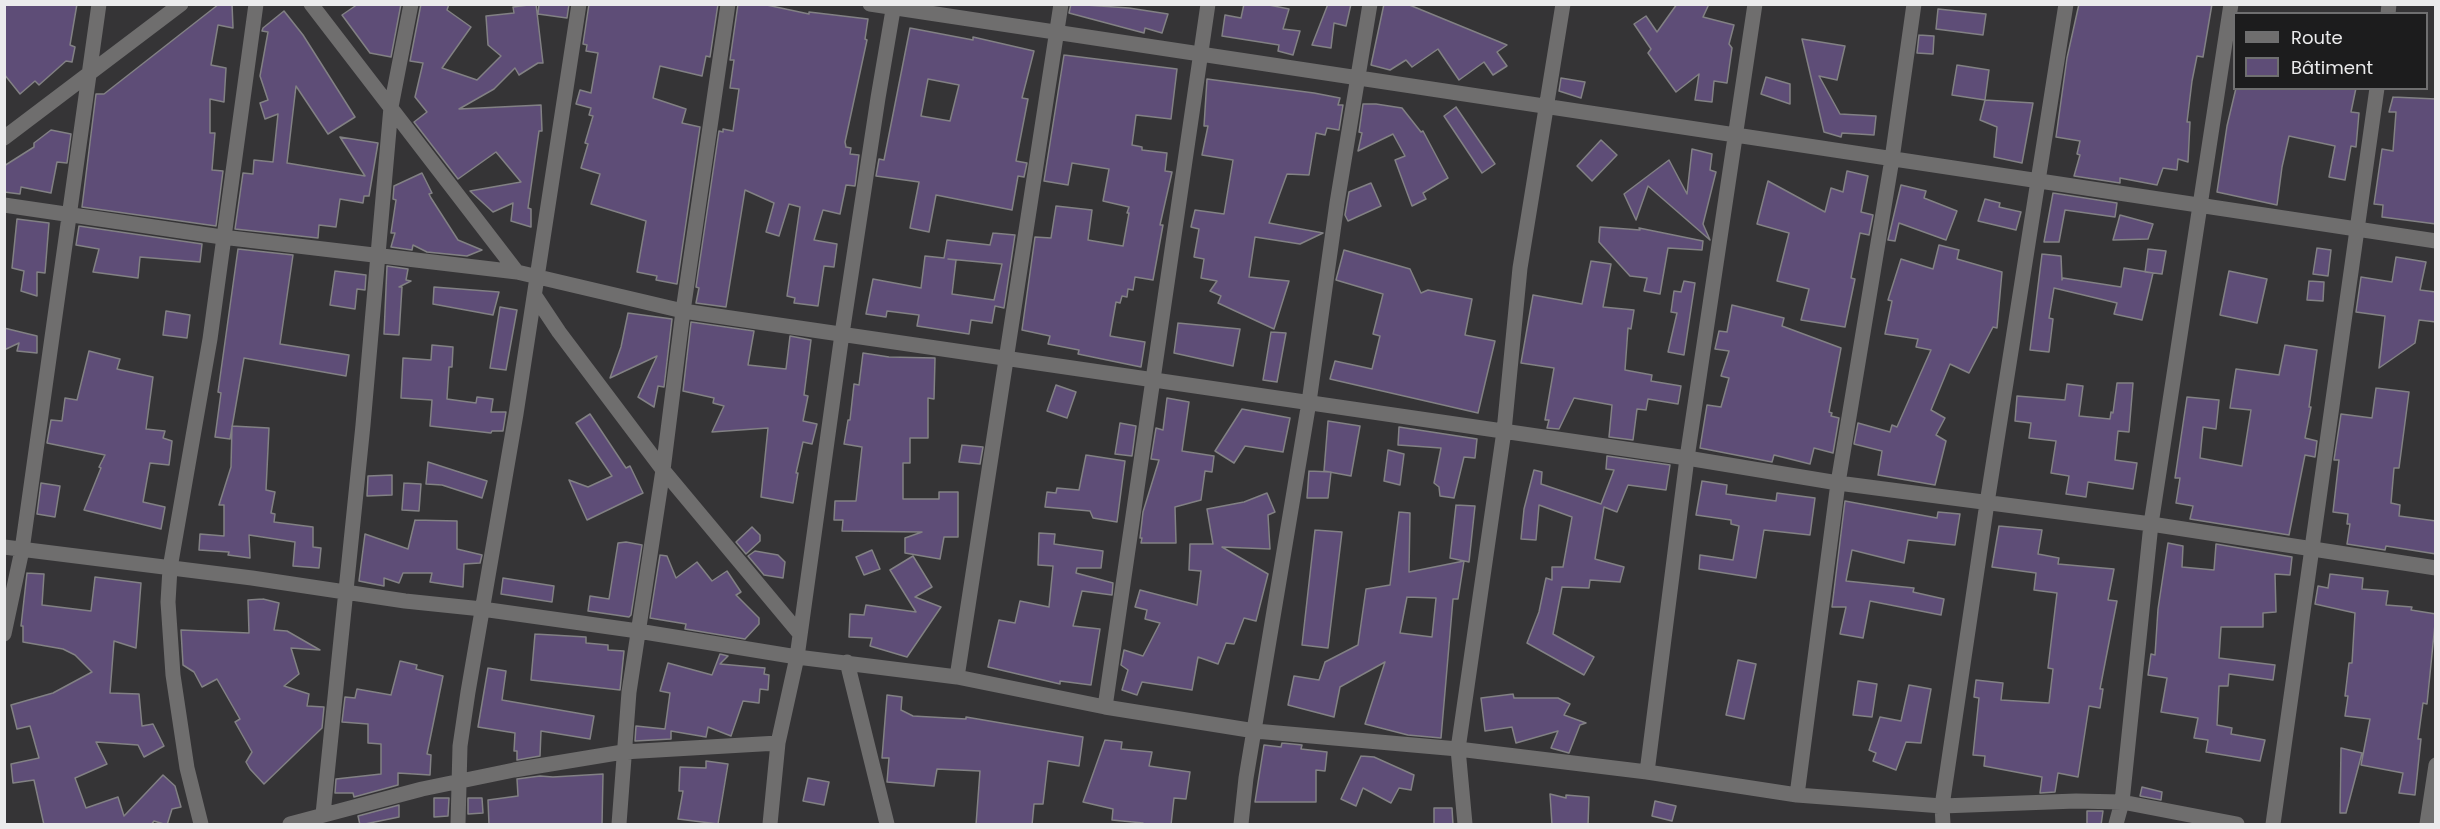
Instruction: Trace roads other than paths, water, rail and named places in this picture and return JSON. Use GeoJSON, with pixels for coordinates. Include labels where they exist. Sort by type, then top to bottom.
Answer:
{"type":"FeatureCollection","features":[{"type":"Feature","properties":{"kind":"street"},"geometry":{"type":"LineString","coordinates":[[4,634],[22,550],[99,4]]}},
{"type":"Feature","properties":{"kind":"street"},"geometry":{"type":"LineString","coordinates":[[4,138],[181,4]]}},
{"type":"Feature","properties":{"kind":"street"},"geometry":{"type":"LineString","coordinates":[[201,825],[187,768],[173,675],[168,602],[170,568],[210,339],[222,237],[256,4]]}},
{"type":"Feature","properties":{"kind":"street"},"geometry":{"type":"LineString","coordinates":[[311,4],[517,272]]}},
{"type":"Feature","properties":{"kind":"street"},"geometry":{"type":"LineString","coordinates":[[324,814],[391,107],[411,4]]}},
{"type":"Feature","properties":{"kind":"street"},"geometry":{"type":"LineString","coordinates":[[458,825],[460,746],[535,296],[579,4]]}},
{"type":"Feature","properties":{"kind":"street"},"geometry":{"type":"LineString","coordinates":[[619,825],[623,752],[638,631],[663,470],[683,311],[728,4]]}},
{"type":"Feature","properties":{"kind":"street"},"geometry":{"type":"LineString","coordinates":[[870,4],[2436,241]]}},
{"type":"Feature","properties":{"kind":"street"},"geometry":{"type":"LineString","coordinates":[[957,677],[1061,4]]}},
{"type":"Feature","properties":{"kind":"street"},"geometry":{"type":"LineString","coordinates":[[1105,707],[1209,4]]}},
{"type":"Feature","properties":{"kind":"street"},"geometry":{"type":"LineString","coordinates":[[1241,825],[1309,402],[1336,203],[1370,4]]}},
{"type":"Feature","properties":{"kind":"street"},"geometry":{"type":"LineString","coordinates":[[1465,825],[1458,749],[1504,431],[1520,268],[1563,4]]}},
{"type":"Feature","properties":{"kind":"street"},"geometry":{"type":"LineString","coordinates":[[1647,772],[1687,458],[1755,4]]}},
{"type":"Feature","properties":{"kind":"street"},"geometry":{"type":"LineString","coordinates":[[1797,795],[1838,483],[1892,159],[1914,4]]}},
{"type":"Feature","properties":{"kind":"street"},"geometry":{"type":"LineString","coordinates":[[1943,825],[1942,806],[1987,503],[2066,4]]}},
{"type":"Feature","properties":{"kind":"street"},"geometry":{"type":"LineString","coordinates":[[2116,825],[2122,802],[2151,524],[2202,206],[2231,4]]}},
{"type":"Feature","properties":{"kind":"street"},"geometry":{"type":"LineString","coordinates":[[770,825],[778,743],[797,657],[842,334],[894,6]]}},
{"type":"Feature","properties":{"kind":"street"},"geometry":{"type":"LineString","coordinates":[[2273,825],[2377,90]]}},
{"type":"Feature","properties":{"kind":"street"},"geometry":{"type":"LineString","coordinates":[[4,205],[222,237],[517,272],[683,311],[1687,458],[1838,483],[2151,524],[2436,568]]}},
{"type":"Feature","properties":{"kind":"street"},"geometry":{"type":"LineString","coordinates":[[535,296],[559,332],[663,470],[800,634]]}},
{"type":"Feature","properties":{"kind":"street"},"geometry":{"type":"LineString","coordinates":[[4,546],[252,578],[346,593],[482,609],[797,657],[957,677],[1105,707],[1255,731],[1458,749],[1647,772],[1797,795],[1942,806],[2076,801],[2122,802],[2237,825]]}},
{"type":"Feature","properties":{"kind":"street"},"geometry":{"type":"LineString","coordinates":[[847,662],[887,825]]}},
{"type":"Feature","properties":{"kind":"street"},"geometry":{"type":"LineString","coordinates":[[290,825],[324,814],[459,781],[623,752],[778,743]]}},
{"type":"Feature","properties":{"kind":"street"},"geometry":{"type":"LineString","coordinates":[[2427,825],[2436,765]]}}]}
